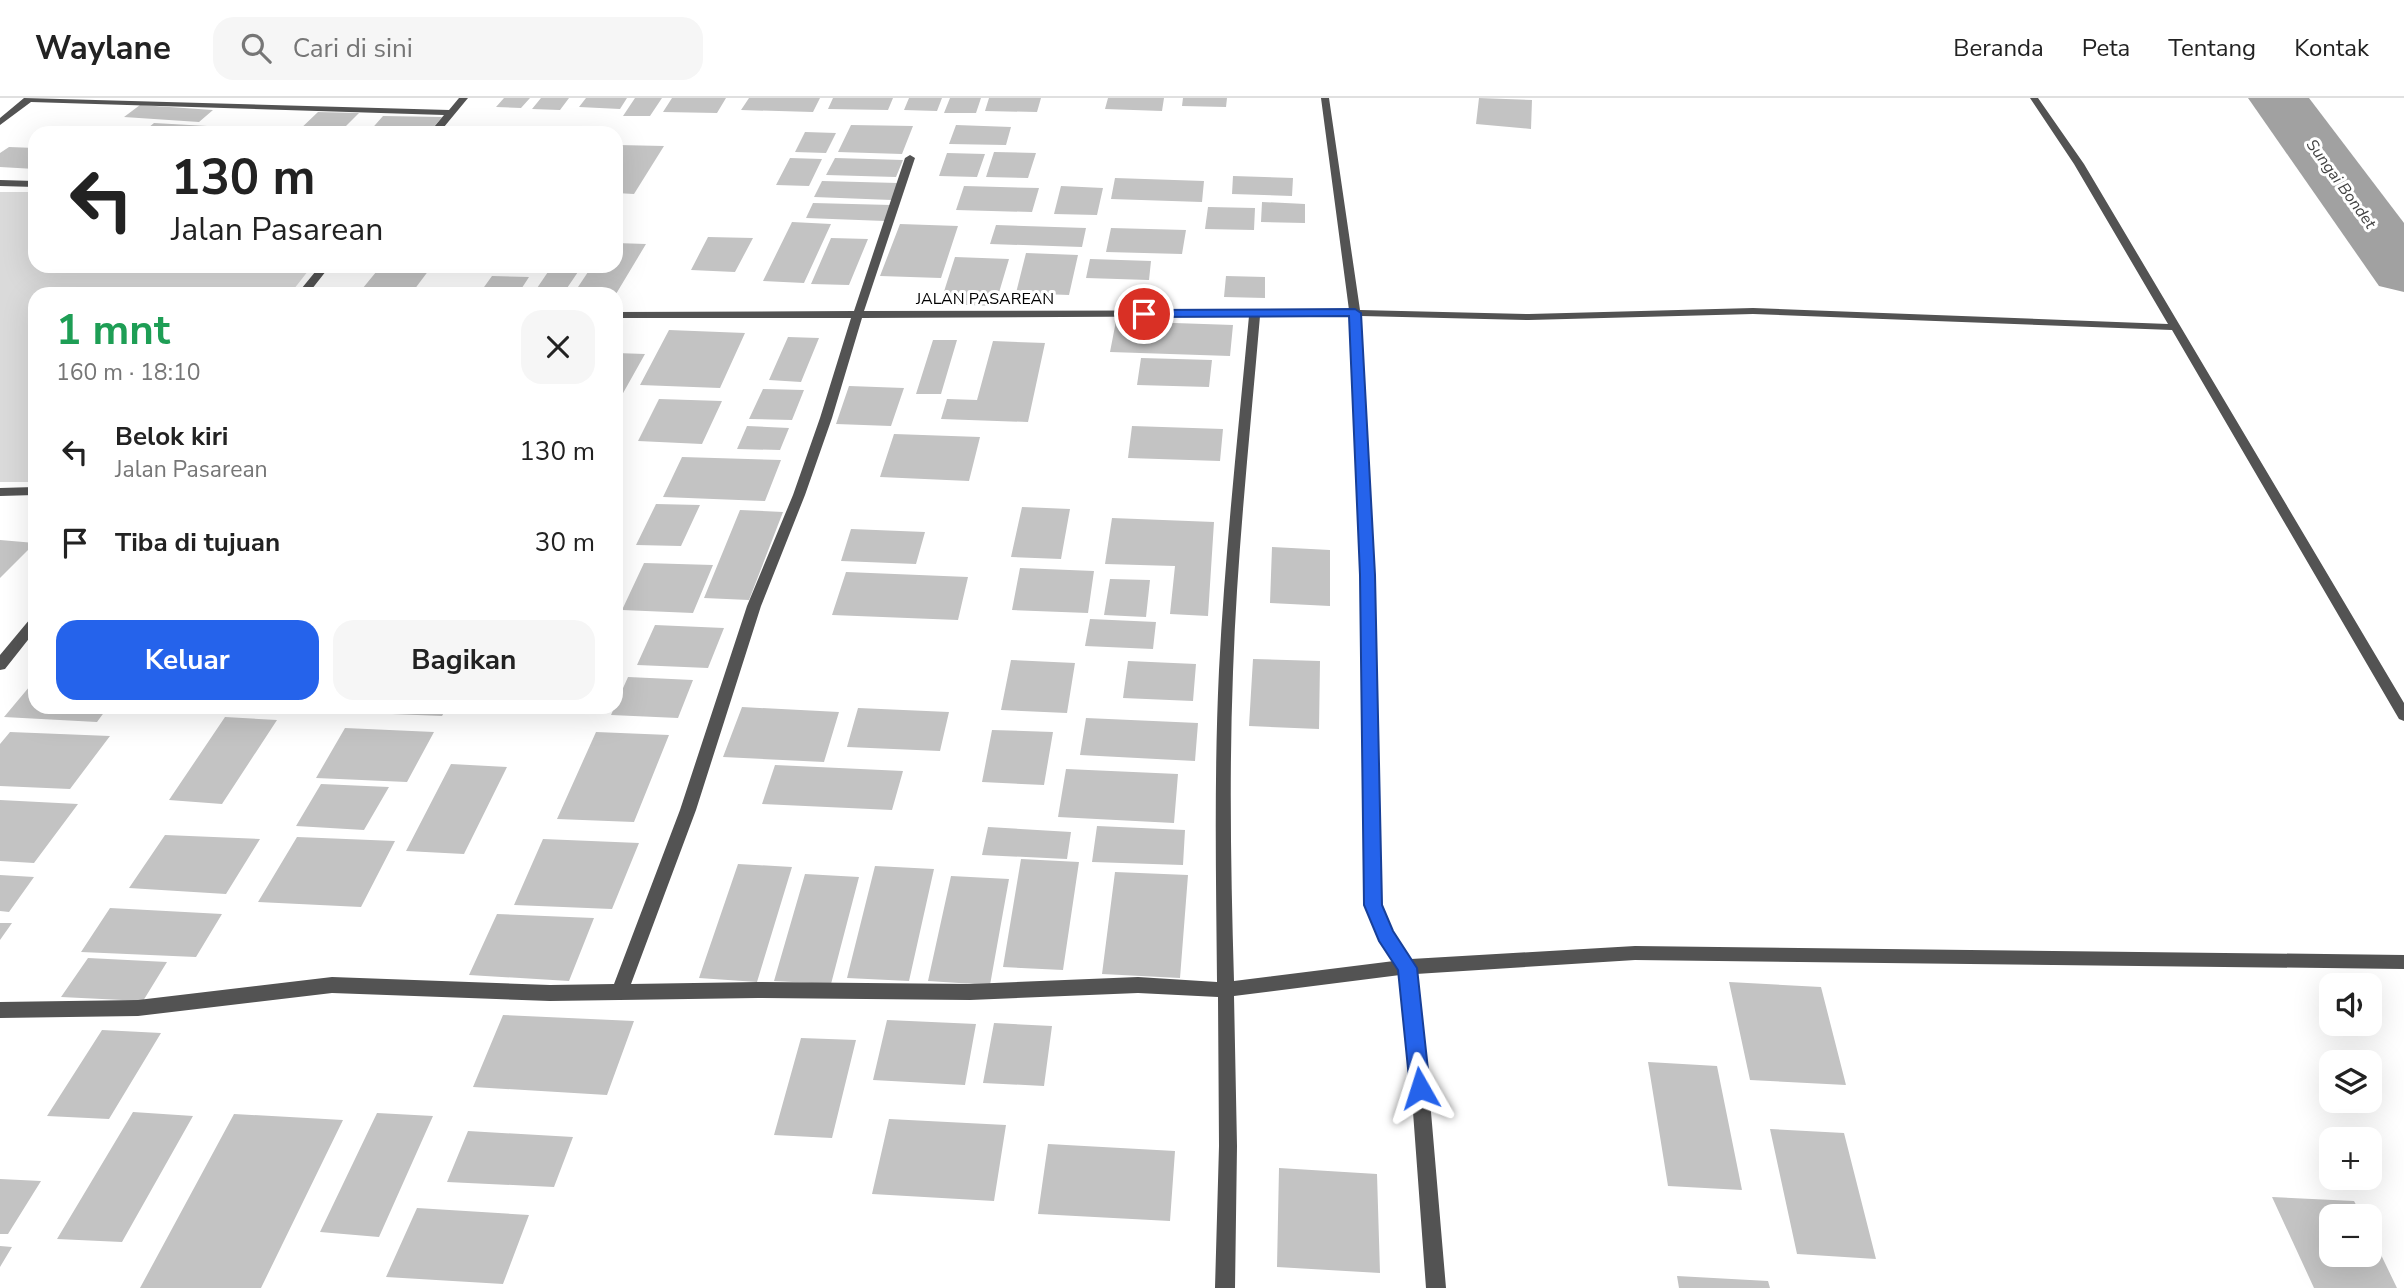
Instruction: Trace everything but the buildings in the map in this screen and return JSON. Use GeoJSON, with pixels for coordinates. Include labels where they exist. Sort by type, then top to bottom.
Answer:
{"type":"FeatureCollection","features":[{"type":"Feature","properties":{"kind":"street"},"geometry":{"type":"LineString","coordinates":[[441,126],[464,98]]}},
{"type":"Feature","properties":{"kind":"street"},"geometry":{"type":"LineString","coordinates":[[1325,98],[1355,313],[1368,575],[1373,905],[1385,935],[1407,968],[1436,1288]]}},
{"type":"Feature","properties":{"kind":"street"},"geometry":{"type":"LineString","coordinates":[[2034,98],[2079,164],[2404,715]]}},
{"type":"Feature","properties":{"kind":"street"},"geometry":{"type":"LineString","coordinates":[[0,122],[29,99],[241,102],[451,113]]}},
{"type":"Feature","properties":{"kind":"street"},"geometry":{"type":"LineString","coordinates":[[620,991],[688,810],[754,606],[804,482],[910,158]]}},
{"type":"Feature","properties":{"kind":"street"},"geometry":{"type":"LineString","coordinates":[[0,183],[28,184]]}},
{"type":"Feature","properties":{"kind":"street"},"geometry":{"type":"LineString","coordinates":[[308,287],[319,273]]}},
{"type":"Feature","properties":{"kind":"street","name":"JALAN PASAREAN"},"geometry":{"type":"LineString","coordinates":[[623,315],[1355,313],[1529,317],[1753,311],[2174,327]]}},
{"type":"Feature","properties":{"kind":"street"},"geometry":{"type":"LineString","coordinates":[[1225,1288],[1229,1180],[1225,706],[1229,611],[1255,314]]}},
{"type":"Feature","properties":{"kind":"street"},"geometry":{"type":"LineString","coordinates":[[0,492],[28,492]]}},
{"type":"Feature","properties":{"kind":"street"},"geometry":{"type":"LineString","coordinates":[[0,665],[28,631]]}},
{"type":"Feature","properties":{"kind":"street"},"geometry":{"type":"LineString","coordinates":[[0,1010],[138,1008],[332,985],[550,993],[970,992],[1138,985],[1226,990],[1407,968],[1635,953],[2404,962]]}},
{"type":"Feature","properties":{"kind":"shaded area"},"geometry":{"type":"Polygon","coordinates":[[[0,192],[28,192],[28,273],[306,273],[296,287],[28,287],[28,482],[0,482],[0,192]]]}},
{"type":"Feature","properties":{"kind":"waterway","name":"Sungai Bondet"},"geometry":{"type":"LineString","coordinates":[[2278,98],[2404,271]]}},
{"type":"Feature","properties":{"kind":"route"},"geometry":{"type":"LineString","coordinates":[[1144,314],[1355,313],[1368,575],[1373,905],[1385,935],[1407,968],[1420,1088]]}}]}
